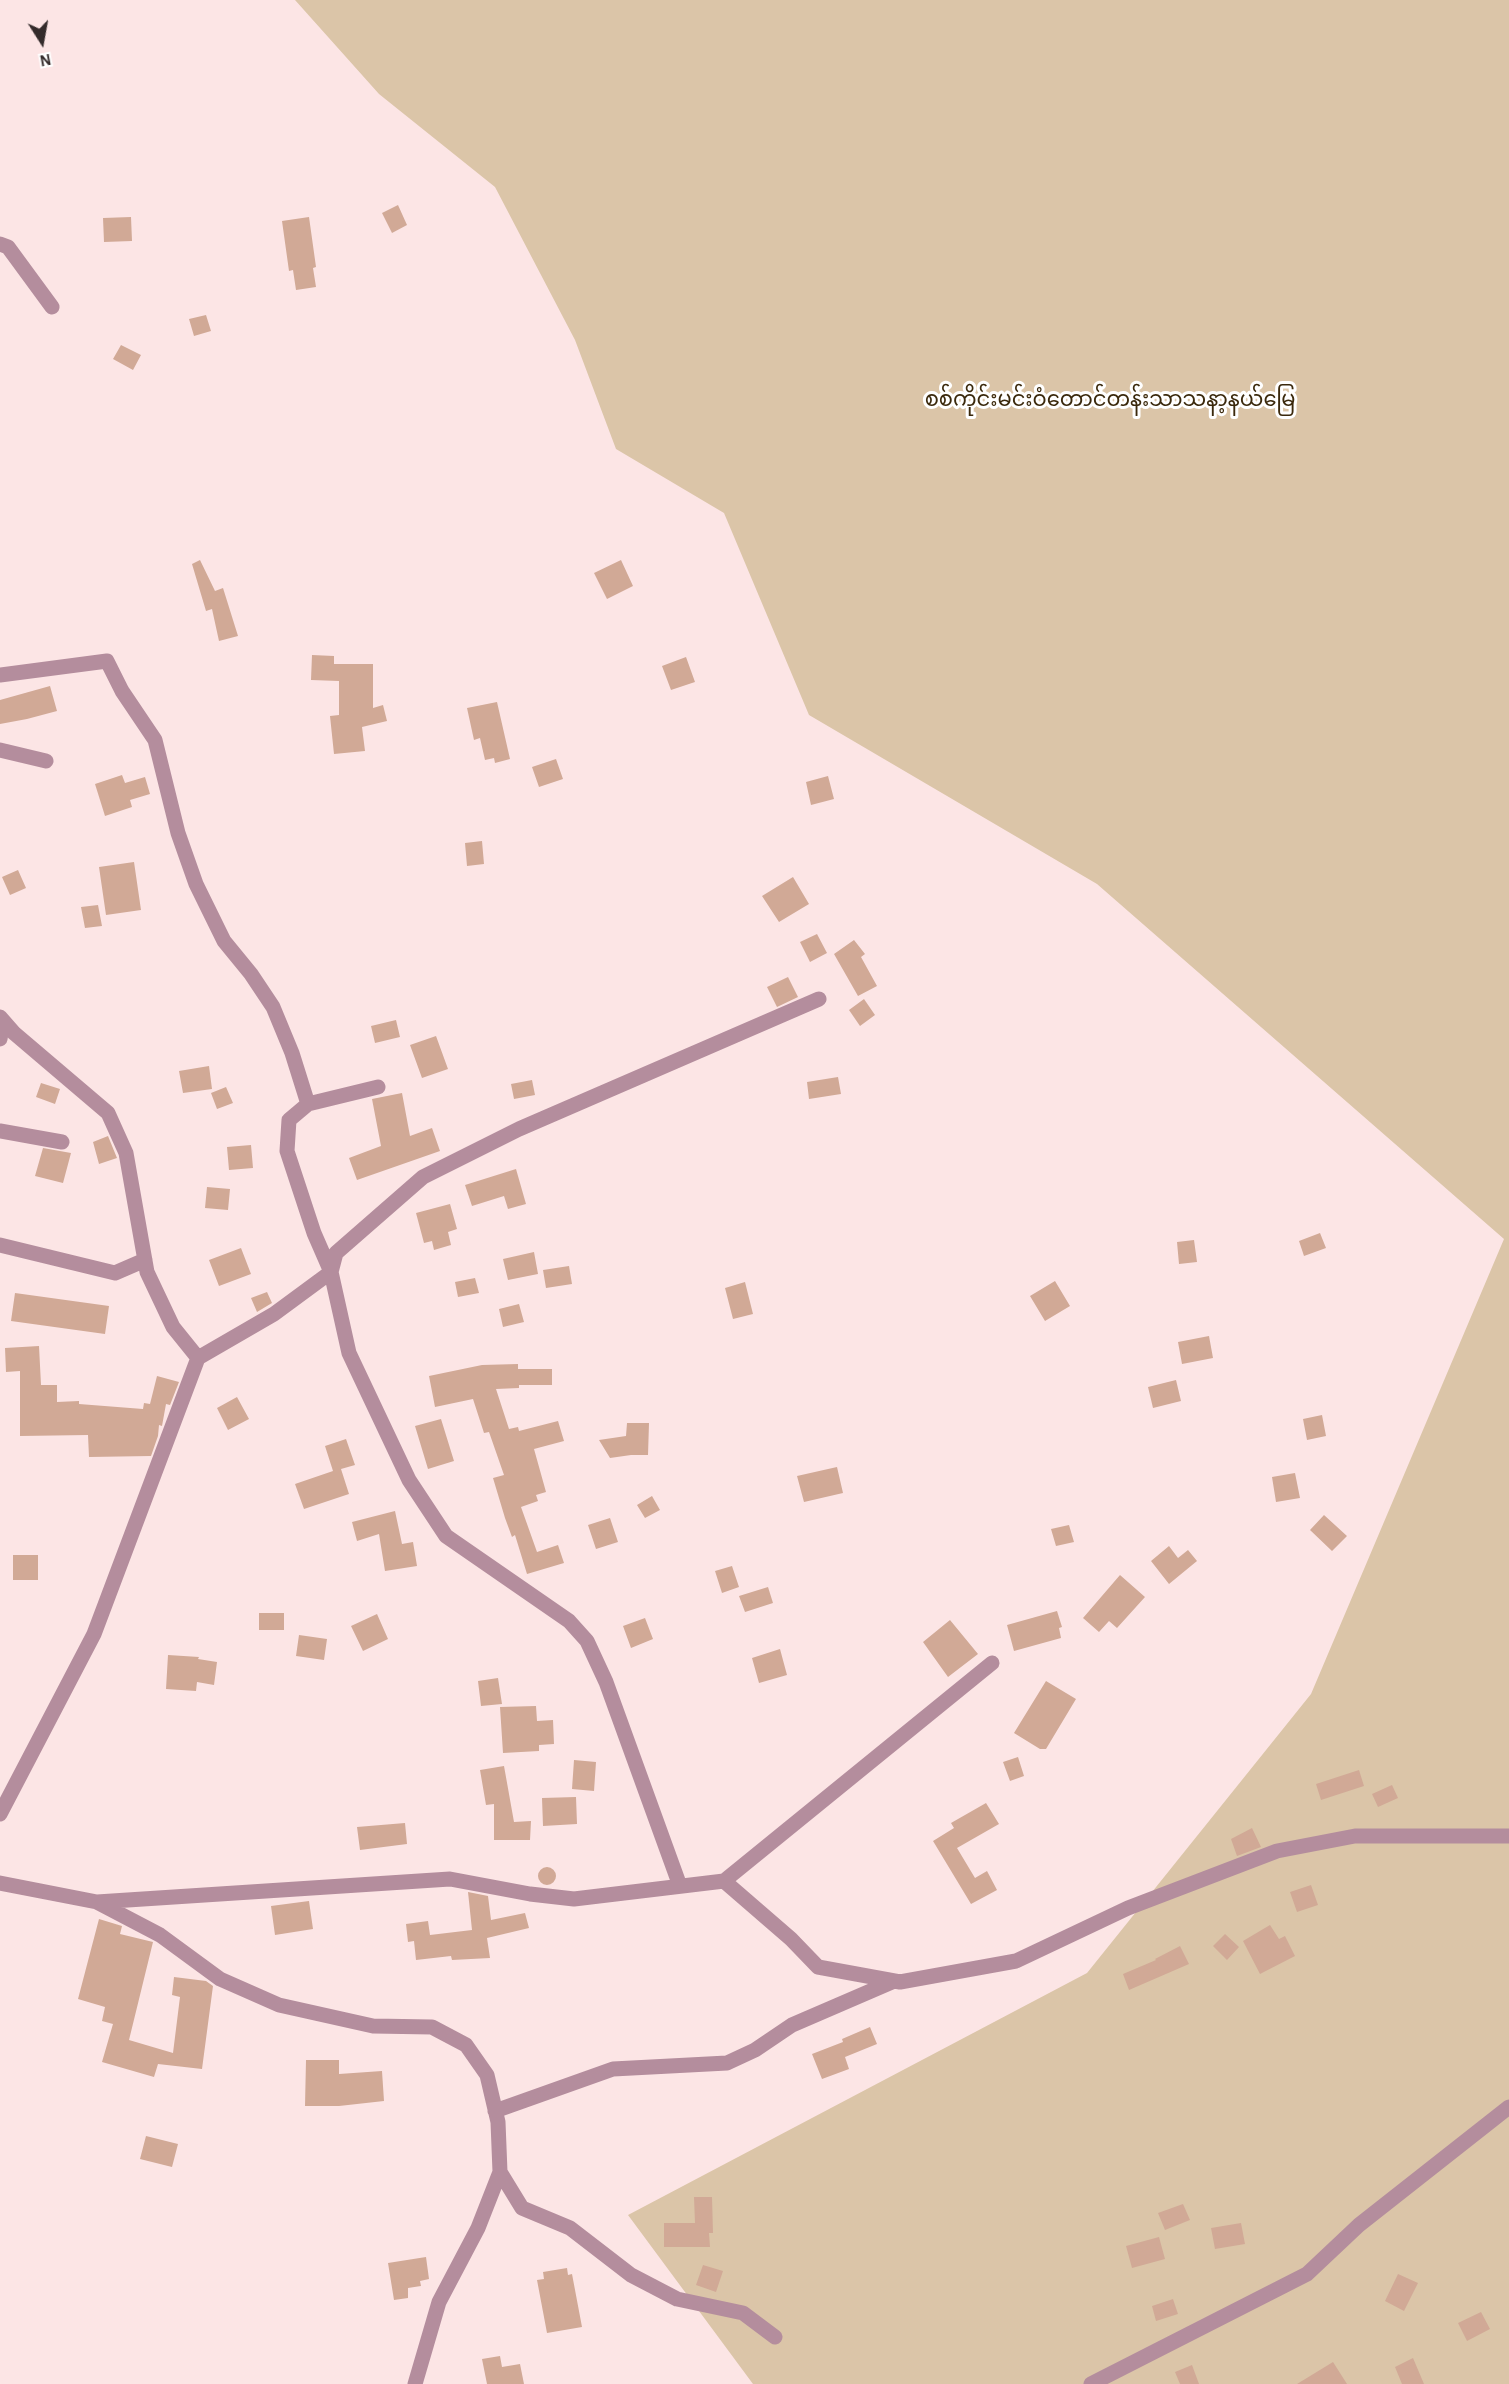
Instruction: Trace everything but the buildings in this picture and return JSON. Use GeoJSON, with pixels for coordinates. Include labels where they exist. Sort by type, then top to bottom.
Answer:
{"type":"FeatureCollection","features":[{"type":"Feature","properties":{"kind":"street"},"geometry":{"type":"LineString","coordinates":[[0,244],[8,246],[52,307]]}},
{"type":"Feature","properties":{"kind":"street"},"geometry":{"type":"LineString","coordinates":[[0,675],[106,661],[122,691],[155,740],[178,833],[196,884],[224,941],[273,1007],[292,1053],[308,1104]]}},
{"type":"Feature","properties":{"kind":"street"},"geometry":{"type":"LineString","coordinates":[[0,750],[46,761]]}},
{"type":"Feature","properties":{"kind":"street"},"geometry":{"type":"LineString","coordinates":[[0,1814],[93,1634],[198,1358],[274,1314],[331,1272],[336,1252],[423,1177],[519,1129],[819,999]]}},
{"type":"Feature","properties":{"kind":"street"},"geometry":{"type":"LineString","coordinates":[[2,1019],[14,1033],[108,1113],[126,1153],[147,1272],[173,1327],[198,1358]]}},
{"type":"Feature","properties":{"kind":"street"},"geometry":{"type":"LineString","coordinates":[[0,1039],[2,1019]]}},
{"type":"Feature","properties":{"kind":"street"},"geometry":{"type":"LineString","coordinates":[[378,1087],[308,1104],[289,1120],[287,1151],[314,1233],[331,1272],[349,1353],[409,1480],[446,1536],[569,1621],[587,1641],[606,1682],[680,1886]]}},
{"type":"Feature","properties":{"kind":"street"},"geometry":{"type":"LineString","coordinates":[[0,1131],[62,1142]]}},
{"type":"Feature","properties":{"kind":"street"},"geometry":{"type":"LineString","coordinates":[[0,1245],[115,1273],[145,1260]]}},
{"type":"Feature","properties":{"kind":"street"},"geometry":{"type":"LineString","coordinates":[[0,1883],[98,1902],[450,1879],[530,1894],[574,1899],[724,1881],[992,1663]]}},
{"type":"Feature","properties":{"kind":"street"},"geometry":{"type":"LineString","coordinates":[[724,1881],[791,1939],[818,1968],[900,1982],[1016,1961],[1128,1908],[1277,1851],[1355,1836],[1509,1836]]}},
{"type":"Feature","properties":{"kind":"street"},"geometry":{"type":"LineString","coordinates":[[98,1902],[160,1935],[220,1979],[279,2005],[373,2026],[432,2028],[466,2045],[487,2075],[495,2111],[500,2172],[478,2228],[440,2302],[415,2384]]}},
{"type":"Feature","properties":{"kind":"street"},"geometry":{"type":"LineString","coordinates":[[495,2111],[613,2069],[727,2063],[755,2050],[792,2025],[895,1981]]}},
{"type":"Feature","properties":{"kind":"street"},"geometry":{"type":"LineString","coordinates":[[1091,2384],[1307,2274],[1359,2225],[1509,2107]]}},
{"type":"Feature","properties":{"kind":"street"},"geometry":{"type":"LineString","coordinates":[[500,2172],[522,2208],[570,2228],[631,2275],[677,2300],[743,2313],[775,2337]]}},
{"type":"Feature","properties":{"kind":"green space","name":"စစ်ကိုင်းမင်းဝံတောင်တန်းသာသနာ့နယ်မြေ"},"geometry":{"type":"Polygon","coordinates":[[[295,0],[1509,0],[1509,2384],[753,2384],[628,2215],[1087,1973],[1311,1694],[1504,1239],[1097,884],[809,715],[724,513],[616,449],[575,340],[495,187],[379,94],[295,0]]]}}]}
